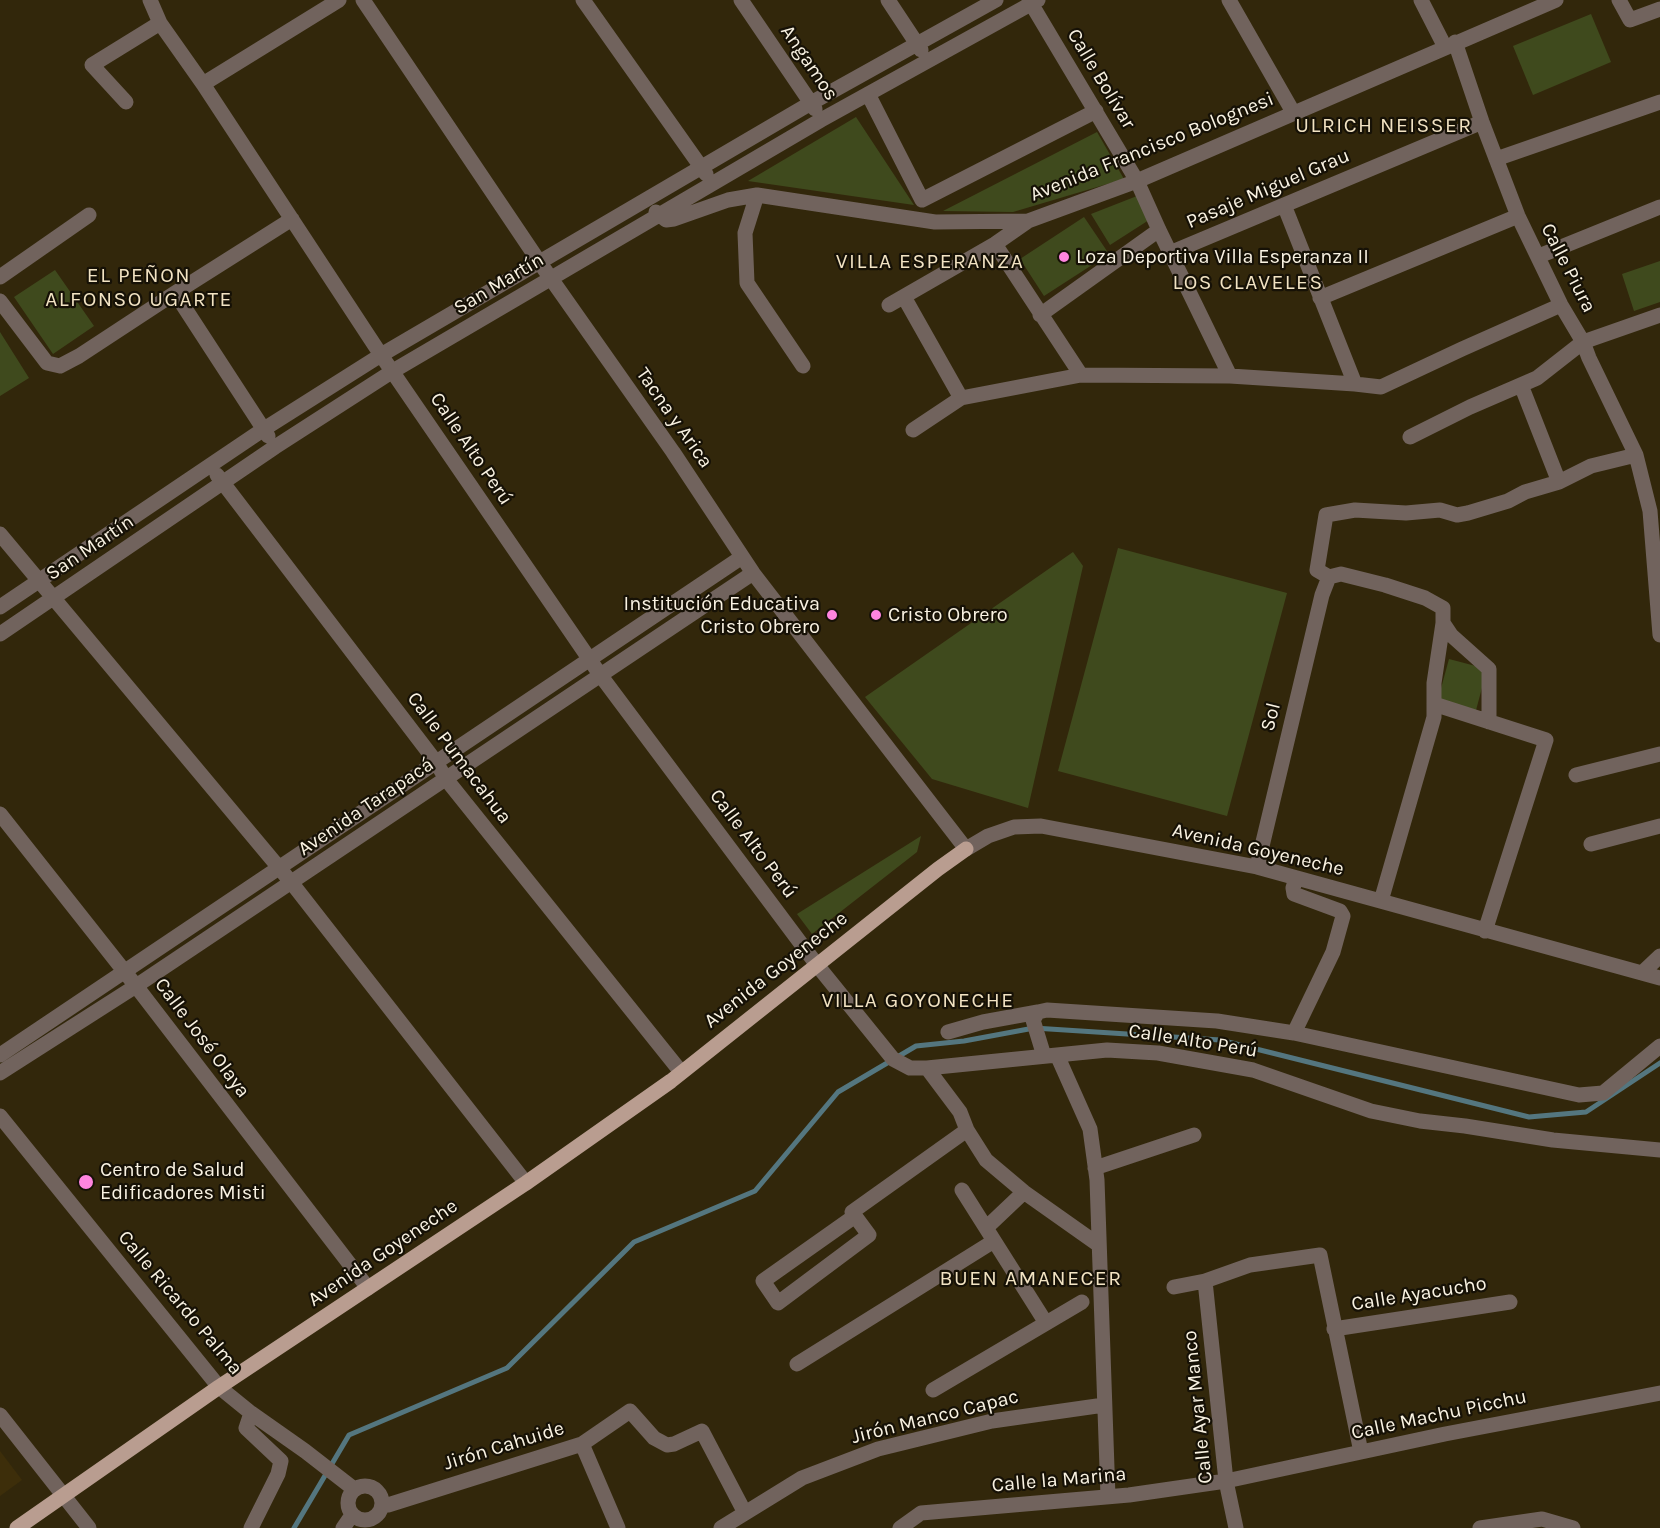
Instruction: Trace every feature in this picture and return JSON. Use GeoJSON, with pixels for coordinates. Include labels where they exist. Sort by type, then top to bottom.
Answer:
{"type":"FeatureCollection","features":[{"type":"Feature","properties":{"kind":"main road","name":"Avenida Goyeneche"},"geometry":{"type":"LineString","coordinates":[[17,1528],[219,1387],[526,1183],[681,1072],[966,849]]}},
{"type":"Feature","properties":{"kind":"street","name":"Calle Alto Perú"},"geometry":{"type":"LineString","coordinates":[[150,0],[160,23],[203,84],[381,355],[601,676],[817,965],[880,1046],[893,1059],[909,1068],[927,1068],[1107,1050],[1158,1053],[1253,1070],[1371,1111],[1419,1121],[1571,1142],[1660,1150]]}},
{"type":"Feature","properties":{"kind":"street"},"geometry":{"type":"LineString","coordinates":[[203,84],[339,0]]}},
{"type":"Feature","properties":{"kind":"street","name":"Tacna y Arica"},"geometry":{"type":"LineString","coordinates":[[363,0],[550,278],[673,452],[742,558],[966,849]]}},
{"type":"Feature","properties":{"kind":"street"},"geometry":{"type":"LineString","coordinates":[[583,0],[714,184]]}},
{"type":"Feature","properties":{"kind":"street","name":"Angamos"},"geometry":{"type":"LineString","coordinates":[[741,0],[821,120]]}},
{"type":"Feature","properties":{"kind":"street"},"geometry":{"type":"LineString","coordinates":[[888,0],[929,61]]}},
{"type":"Feature","properties":{"kind":"street","name":"San Martín"},"geometry":{"type":"LineString","coordinates":[[0,607],[264,429],[381,355],[811,103],[996,0]]}},
{"type":"Feature","properties":{"kind":"street"},"geometry":{"type":"LineString","coordinates":[[1229,0],[1293,112]]}},
{"type":"Feature","properties":{"kind":"street","name":"Calle Piura"},"geometry":{"type":"LineString","coordinates":[[1421,0],[1450,44],[1518,216],[1561,305],[1583,342],[1636,455],[1650,511],[1660,635]]}},
{"type":"Feature","properties":{"kind":"street","name":"Avenida Francisco Bolognesi"},"geometry":{"type":"LineString","coordinates":[[659,216],[666,220],[674,219],[728,200],[757,195],[935,222],[1028,221],[1137,181],[1556,0]]}},
{"type":"Feature","properties":{"kind":"street"},"geometry":{"type":"LineString","coordinates":[[1619,0],[1629,20],[1660,9]]}},
{"type":"Feature","properties":{"kind":"street","name":"San Martín"},"geometry":{"type":"LineString","coordinates":[[0,634],[275,447],[393,371],[821,120],[1033,1]]}},
{"type":"Feature","properties":{"kind":"street","name":"Calle Bolívar"},"geometry":{"type":"LineString","coordinates":[[1033,1],[1137,181],[1230,376]]}},
{"type":"Feature","properties":{"kind":"street"},"geometry":{"type":"LineString","coordinates":[[126,102],[92,65],[160,23]]}},
{"type":"Feature","properties":{"kind":"street"},"geometry":{"type":"LineString","coordinates":[[868,94],[922,200],[1096,111]]}},
{"type":"Feature","properties":{"kind":"street"},"geometry":{"type":"LineString","coordinates":[[1496,159],[1660,102]]}},
{"type":"Feature","properties":{"kind":"street","name":"Pasaje Miguel Grau"},"geometry":{"type":"LineString","coordinates":[[1170,253],[1482,122]]}},
{"type":"Feature","properties":{"kind":"street"},"geometry":{"type":"LineString","coordinates":[[757,195],[745,233],[747,283],[803,366]]}},
{"type":"Feature","properties":{"kind":"street"},"geometry":{"type":"LineString","coordinates":[[648,200],[659,216]]}},
{"type":"Feature","properties":{"kind":"street"},"geometry":{"type":"LineString","coordinates":[[1284,205],[1355,384]]}},
{"type":"Feature","properties":{"kind":"street"},"geometry":{"type":"LineString","coordinates":[[1539,256],[1660,207]]}},
{"type":"Feature","properties":{"kind":"street"},"geometry":{"type":"LineString","coordinates":[[0,277],[89,215]]}},
{"type":"Feature","properties":{"kind":"street"},"geometry":{"type":"LineString","coordinates":[[1320,298],[1518,216]]}},
{"type":"Feature","properties":{"kind":"street"},"geometry":{"type":"LineString","coordinates":[[0,301],[47,363],[60,366],[292,219]]}},
{"type":"Feature","properties":{"kind":"street"},"geometry":{"type":"LineString","coordinates":[[889,305],[994,244],[1028,221]]}},
{"type":"Feature","properties":{"kind":"street"},"geometry":{"type":"LineString","coordinates":[[1040,315],[1159,230]]}},
{"type":"Feature","properties":{"kind":"street"},"geometry":{"type":"LineString","coordinates":[[994,244],[1081,375]]}},
{"type":"Feature","properties":{"kind":"street"},"geometry":{"type":"LineString","coordinates":[[175,293],[275,447]]}},
{"type":"Feature","properties":{"kind":"street"},"geometry":{"type":"LineString","coordinates":[[904,297],[961,398]]}},
{"type":"Feature","properties":{"kind":"street"},"geometry":{"type":"LineString","coordinates":[[914,430],[961,398],[1081,375],[1230,376],[1381,387],[1462,348],[1561,305]]}},
{"type":"Feature","properties":{"kind":"street"},"geometry":{"type":"LineString","coordinates":[[1410,437],[1470,407],[1537,378],[1583,342],[1660,315]]}},
{"type":"Feature","properties":{"kind":"street"},"geometry":{"type":"LineString","coordinates":[[1521,384],[1559,483]]}},
{"type":"Feature","properties":{"kind":"street"},"geometry":{"type":"LineString","coordinates":[[1381,901],[1434,717],[1434,683],[1443,608],[1425,598],[1341,574],[1329,577],[1317,570],[1326,515],[1354,510],[1406,513],[1440,510],[1457,515],[1508,501],[1525,492],[1559,483],[1591,466],[1636,455]]}},
{"type":"Feature","properties":{"kind":"street","name":"Calle Pumacahua"},"geometry":{"type":"LineString","coordinates":[[210,465],[436,762],[446,779],[681,1072]]}},
{"type":"Feature","properties":{"kind":"street"},"geometry":{"type":"LineString","coordinates":[[1650,511],[1660,497]]}},
{"type":"Feature","properties":{"kind":"street"},"geometry":{"type":"LineString","coordinates":[[0,534],[291,882],[526,1183]]}},
{"type":"Feature","properties":{"kind":"street","name":"Avenida Tarapacá"},"geometry":{"type":"LineString","coordinates":[[0,1055],[742,558]]}},
{"type":"Feature","properties":{"kind":"street","name":"Avenida Tarapacá"},"geometry":{"type":"LineString","coordinates":[[0,1073],[136,986],[753,573]]}},
{"type":"Feature","properties":{"kind":"street","name":"Sol"},"geometry":{"type":"LineString","coordinates":[[1257,867],[1322,595],[1329,577]]}},
{"type":"Feature","properties":{"kind":"street"},"geometry":{"type":"LineString","coordinates":[[1443,623],[1451,635],[1489,669],[1489,722]]}},
{"type":"Feature","properties":{"kind":"street"},"geometry":{"type":"LineString","coordinates":[[1434,704],[1546,740],[1485,931]]}},
{"type":"Feature","properties":{"kind":"street"},"geometry":{"type":"LineString","coordinates":[[1576,776],[1660,754]]}},
{"type":"Feature","properties":{"kind":"street","name":"Calle José Olaya"},"geometry":{"type":"LineString","coordinates":[[0,814],[136,986],[368,1288]]}},
{"type":"Feature","properties":{"kind":"street","name":"Avenida Goyeneche"},"geometry":{"type":"LineString","coordinates":[[966,849],[988,836],[1014,826],[1041,826],[1257,867],[1660,978]]}},
{"type":"Feature","properties":{"kind":"street"},"geometry":{"type":"LineString","coordinates":[[1591,844],[1660,826]]}},
{"type":"Feature","properties":{"kind":"street"},"geometry":{"type":"LineString","coordinates":[[1294,1033],[1333,952],[1342,921],[1340,911],[1294,894],[1296,878]]}},
{"type":"Feature","properties":{"kind":"street"},"geometry":{"type":"LineString","coordinates":[[1642,973],[1660,956]]}},
{"type":"Feature","properties":{"kind":"street"},"geometry":{"type":"LineString","coordinates":[[948,1032],[983,1022],[1036,1016],[1047,1011],[1217,1021],[1294,1033],[1579,1095],[1603,1093],[1660,1046]]}},
{"type":"Feature","properties":{"kind":"street"},"geometry":{"type":"LineString","coordinates":[[1036,1016],[1037,1036],[1050,1055],[1090,1129],[1097,1180],[1108,1497]]}},
{"type":"Feature","properties":{"kind":"street"},"geometry":{"type":"LineString","coordinates":[[927,1068],[960,1112],[967,1130],[986,1160],[1024,1192],[1098,1245]]}},
{"type":"Feature","properties":{"kind":"street","name":"Calle Ricardo Palma"},"geometry":{"type":"LineString","coordinates":[[0,1116],[219,1387],[354,1489]]}},
{"type":"Feature","properties":{"kind":"street"},"geometry":{"type":"LineString","coordinates":[[855,1216],[763,1281],[778,1303],[869,1235],[855,1216],[852,1212],[967,1130]]}},
{"type":"Feature","properties":{"kind":"street"},"geometry":{"type":"LineString","coordinates":[[1095,1168],[1194,1135]]}},
{"type":"Feature","properties":{"kind":"street"},"geometry":{"type":"LineString","coordinates":[[962,1190],[1046,1323]]}},
{"type":"Feature","properties":{"kind":"street"},"geometry":{"type":"LineString","coordinates":[[797,1364],[990,1234],[1024,1192]]}},
{"type":"Feature","properties":{"kind":"street"},"geometry":{"type":"LineString","coordinates":[[1174,1287],[1205,1281],[1250,1265],[1320,1255],[1362,1452]]}},
{"type":"Feature","properties":{"kind":"street","name":"Calle Ayar Manco"},"geometry":{"type":"LineString","coordinates":[[1205,1281],[1226,1481],[1236,1528]]}},
{"type":"Feature","properties":{"kind":"street"},"geometry":{"type":"LineString","coordinates":[[933,1390],[1082,1302]]}},
{"type":"Feature","properties":{"kind":"street","name":"Calle Ayacucho"},"geometry":{"type":"LineString","coordinates":[[1334,1329],[1510,1302]]}},
{"type":"Feature","properties":{"kind":"street","name":"Calle Machu Picchu"},"geometry":{"type":"LineString","coordinates":[[1226,1481],[1502,1422],[1660,1393]]}},
{"type":"Feature","properties":{"kind":"street","name":"Jirón Manco Capac"},"geometry":{"type":"LineString","coordinates":[[721,1528],[802,1478],[878,1449],[992,1421],[1104,1405]]}},
{"type":"Feature","properties":{"kind":"street","name":"Jirón Cahuide"},"geometry":{"type":"LineString","coordinates":[[382,1504],[582,1444],[630,1411],[654,1438],[667,1445],[702,1431],[745,1513]]}},
{"type":"Feature","properties":{"kind":"street"},"geometry":{"type":"LineString","coordinates":[[251,1413],[246,1428],[281,1461],[278,1474],[251,1528]]}},
{"type":"Feature","properties":{"kind":"street"},"geometry":{"type":"LineString","coordinates":[[0,1415],[89,1528]]}},
{"type":"Feature","properties":{"kind":"street"},"geometry":{"type":"LineString","coordinates":[[582,1444],[618,1528]]}},
{"type":"Feature","properties":{"kind":"street","name":"Calle la Marina"},"geometry":{"type":"LineString","coordinates":[[900,1528],[921,1513],[1108,1497],[1226,1481]]}},
{"type":"Feature","properties":{"kind":"street"},"geometry":{"type":"LineString","coordinates":[[364,1486],[370,1486],[379,1493],[382,1504],[378,1514],[373,1518],[362,1520],[348,1510],[348,1499],[354,1489],[364,1486]]}},
{"type":"Feature","properties":{"kind":"street"},"geometry":{"type":"LineString","coordinates":[[343,1528],[352,1515]]}},
{"type":"Feature","properties":{"kind":"street"},"geometry":{"type":"LineString","coordinates":[[1480,1528],[1542,1519],[1573,1528]]}},
{"type":"Feature","properties":{"kind":"shaded area"},"geometry":{"type":"Polygon","coordinates":[[[0,1451],[22,1480],[0,1496],[0,1451]]]}},
{"type":"Feature","properties":{"kind":"green space"},"geometry":{"type":"Polygon","coordinates":[[[1591,14],[1611,62],[1533,95],[1513,46],[1591,14]]]}},
{"type":"Feature","properties":{"kind":"green space"},"geometry":{"type":"Polygon","coordinates":[[[856,117],[914,205],[748,181],[856,117]]]}},
{"type":"Feature","properties":{"kind":"green space"},"geometry":{"type":"Polygon","coordinates":[[[1097,132],[1124,179],[1013,212],[943,211],[1097,132]]]}},
{"type":"Feature","properties":{"kind":"green space"},"geometry":{"type":"Polygon","coordinates":[[[1137,196],[1149,220],[1110,245],[1091,214],[1137,196]]]}},
{"type":"Feature","properties":{"kind":"green space","name":"Loza Deportiva Villa Esperanza II"},"geometry":{"type":"Polygon","coordinates":[[[1084,217],[1109,254],[1044,296],[1020,259],[1084,217]]]}},
{"type":"Feature","properties":{"kind":"green space"},"geometry":{"type":"Polygon","coordinates":[[[1660,261],[1660,302],[1634,311],[1622,274],[1660,261]]]}},
{"type":"Feature","properties":{"kind":"green space"},"geometry":{"type":"Polygon","coordinates":[[[55,270],[94,326],[53,354],[14,297],[55,270]]]}},
{"type":"Feature","properties":{"kind":"green space"},"geometry":{"type":"Polygon","coordinates":[[[0,332],[29,378],[0,396],[0,332]]]}},
{"type":"Feature","properties":{"kind":"green space"},"geometry":{"type":"Polygon","coordinates":[[[1118,548],[1287,593],[1227,816],[1058,771],[1118,548]]]}},
{"type":"Feature","properties":{"kind":"green space"},"geometry":{"type":"Polygon","coordinates":[[[1073,552],[1083,566],[1028,808],[932,779],[865,697],[1073,552]]]}},
{"type":"Feature","properties":{"kind":"green space"},"geometry":{"type":"Polygon","coordinates":[[[1449,659],[1487,669],[1475,714],[1437,703],[1449,659]]]}},
{"type":"Feature","properties":{"kind":"green space"},"geometry":{"type":"Polygon","coordinates":[[[921,836],[917,852],[812,934],[797,914],[921,836]]]}},
{"type":"Feature","properties":{"kind":"waterway"},"geometry":{"type":"LineString","coordinates":[[294,1528],[349,1435],[507,1368],[634,1242],[755,1191],[838,1092],[916,1046],[964,1041],[1034,1028],[1220,1040],[1529,1117],[1586,1112],[1660,1063]]}},
{"type":"Feature","properties":{"kind":"place","name":"Loza Deportiva Villa Esperanza II"},"geometry":{"type":"Point","coordinates":[1064,257]}},
{"type":"Feature","properties":{"kind":"place","name":"Institución Educativa Cristo Obrero"},"geometry":{"type":"Point","coordinates":[832,615]}},
{"type":"Feature","properties":{"kind":"place","name":"Cristo Obrero"},"geometry":{"type":"Point","coordinates":[876,615]}},
{"type":"Feature","properties":{"kind":"place","name":"Centro de Salud Edificadores Misti"},"geometry":{"type":"Point","coordinates":[86,1182]}},
{"type":"Feature","properties":{"kind":"district","name":"ULRICH NEISSER"},"geometry":{"type":"Point","coordinates":[1384,126]}},
{"type":"Feature","properties":{"kind":"district","name":"VILLA ESPERANZA"},"geometry":{"type":"Point","coordinates":[930,262]}},
{"type":"Feature","properties":{"kind":"district","name":"LOS CLAVELES"},"geometry":{"type":"Point","coordinates":[1248,283]}},
{"type":"Feature","properties":{"kind":"district","name":"EL PEÑON ALFONSO UGARTE"},"geometry":{"type":"Point","coordinates":[139,288]}},
{"type":"Feature","properties":{"kind":"district","name":"VILLA GOYONECHE"},"geometry":{"type":"Point","coordinates":[918,1001]}},
{"type":"Feature","properties":{"kind":"district","name":"BUEN AMANECER"},"geometry":{"type":"Point","coordinates":[1031,1279]}}]}
